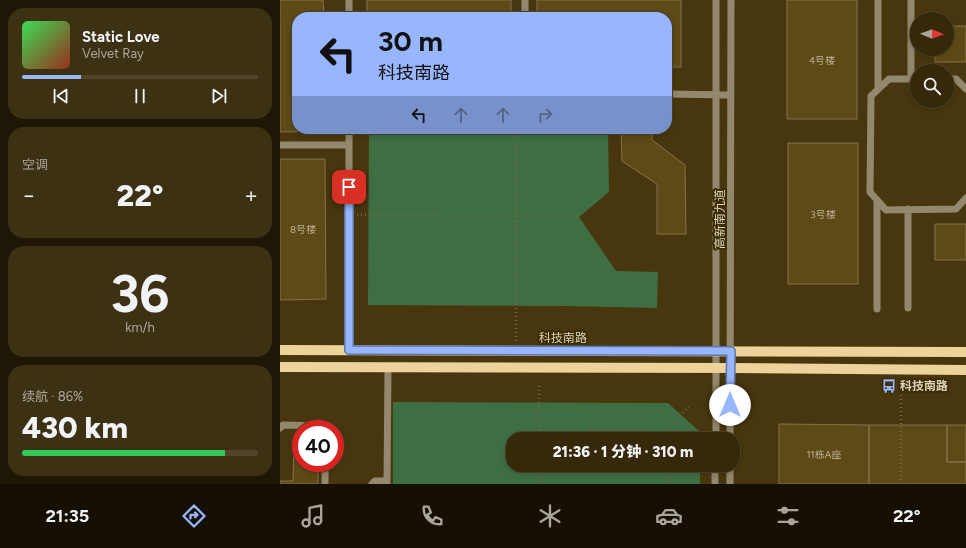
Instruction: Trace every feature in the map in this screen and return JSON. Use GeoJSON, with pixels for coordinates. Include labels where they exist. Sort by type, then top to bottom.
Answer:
{"type":"FeatureCollection","features":[{"type":"Feature","properties":{"kind":"main road","name":"科技南路"},"geometry":{"type":"LineString","coordinates":[[280,350],[966,352]]}},
{"type":"Feature","properties":{"kind":"main road"},"geometry":{"type":"LineString","coordinates":[[280,367],[966,370]]}},
{"type":"Feature","properties":{"kind":"street"},"geometry":{"type":"LineString","coordinates":[[349,0],[349,12]]}},
{"type":"Feature","properties":{"kind":"street"},"geometry":{"type":"LineString","coordinates":[[525,0],[525,12]]}},
{"type":"Feature","properties":{"kind":"street","name":"高新南九道"},"geometry":{"type":"LineString","coordinates":[[716,0],[716,432]]}},
{"type":"Feature","properties":{"kind":"street","name":"高新南九道"},"geometry":{"type":"LineString","coordinates":[[730,432],[731,0]]}},
{"type":"Feature","properties":{"kind":"street"},"geometry":{"type":"LineString","coordinates":[[878,0],[878,89]]}},
{"type":"Feature","properties":{"kind":"street"},"geometry":{"type":"LineString","coordinates":[[911,0],[913,64]]}},
{"type":"Feature","properties":{"kind":"street"},"geometry":{"type":"LineString","coordinates":[[910,79],[889,79],[871,96],[870,192],[886,210],[956,210],[966,198]]}},
{"type":"Feature","properties":{"kind":"street"},"geometry":{"type":"LineString","coordinates":[[954,79],[956,79],[966,89]]}},
{"type":"Feature","properties":{"kind":"street"},"geometry":{"type":"LineString","coordinates":[[672,94],[731,95]]}},
{"type":"Feature","properties":{"kind":"street"},"geometry":{"type":"LineString","coordinates":[[349,134],[349,350]]}},
{"type":"Feature","properties":{"kind":"street"},"geometry":{"type":"LineString","coordinates":[[280,145],[349,145]]}},
{"type":"Feature","properties":{"kind":"street"},"geometry":{"type":"LineString","coordinates":[[877,200],[877,309]]}},
{"type":"Feature","properties":{"kind":"street"},"geometry":{"type":"LineString","coordinates":[[908,209],[908,308]]}},
{"type":"Feature","properties":{"kind":"street"},"geometry":{"type":"LineString","coordinates":[[372,484],[375,481],[387,483],[388,368]]}},
{"type":"Feature","properties":{"kind":"street"},"geometry":{"type":"LineString","coordinates":[[280,428],[283,425],[292,425]]}},
{"type":"Feature","properties":{"kind":"street"},"geometry":{"type":"LineString","coordinates":[[325,472],[325,484]]}},
{"type":"Feature","properties":{"kind":"street"},"geometry":{"type":"LineString","coordinates":[[715,484],[716,472]]}},
{"type":"Feature","properties":{"kind":"street"},"geometry":{"type":"LineString","coordinates":[[730,472],[730,484]]}},
{"type":"Feature","properties":{"kind":"path"},"geometry":{"type":"LineString","coordinates":[[516,351],[517,134]]}},
{"type":"Feature","properties":{"kind":"path"},"geometry":{"type":"LineString","coordinates":[[349,215],[579,216]]}},
{"type":"Feature","properties":{"kind":"path"},"geometry":{"type":"LineString","coordinates":[[539,385],[539,432]]}},
{"type":"Feature","properties":{"kind":"path"},"geometry":{"type":"LineString","coordinates":[[901,392],[901,484]]}},
{"type":"Feature","properties":{"kind":"path"},"geometry":{"type":"LineString","coordinates":[[665,432],[691,404]]}},
{"type":"Feature","properties":{"kind":"path"},"geometry":{"type":"LineString","coordinates":[[589,432],[591,429],[645,429],[648,432]]}},
{"type":"Feature","properties":{"kind":"path"},"geometry":{"type":"LineString","coordinates":[[539,472],[539,484]]}},
{"type":"Feature","properties":{"kind":"path"},"geometry":{"type":"LineString","coordinates":[[667,472],[667,484]]}},
{"type":"Feature","properties":{"kind":"green space"},"geometry":{"type":"Polygon","coordinates":[[[369,134],[608,134],[609,192],[579,217],[616,271],[658,272],[657,308],[368,305],[369,134]]]}},
{"type":"Feature","properties":{"kind":"green space"},"geometry":{"type":"Polygon","coordinates":[[[393,402],[668,403],[700,432],[506,432],[506,472],[700,472],[700,484],[393,484],[393,402]]]}},
{"type":"Feature","properties":{"kind":"building"},"geometry":{"type":"Polygon","coordinates":[[[280,0],[323,0],[324,12],[292,12],[292,132],[280,132],[280,0]]]}},
{"type":"Feature","properties":{"kind":"building"},"geometry":{"type":"Polygon","coordinates":[[[367,0],[511,0],[511,12],[367,12],[367,0]]]}},
{"type":"Feature","properties":{"kind":"building"},"geometry":{"type":"Polygon","coordinates":[[[537,0],[681,0],[681,67],[672,67],[672,12],[537,12],[537,0]]]}},
{"type":"Feature","properties":{"kind":"building"},"geometry":{"type":"Polygon","coordinates":[[[787,0],[857,0],[857,119],[787,119],[787,0]]]}},
{"type":"Feature","properties":{"kind":"building"},"geometry":{"type":"Polygon","coordinates":[[[954,26],[966,26],[966,62],[935,62],[935,56],[954,56],[954,26]]]}},
{"type":"Feature","properties":{"kind":"building"},"geometry":{"type":"Polygon","coordinates":[[[621,134],[652,134],[652,140],[685,165],[686,234],[657,234],[657,184],[622,161],[621,134]]]}},
{"type":"Feature","properties":{"kind":"building"},"geometry":{"type":"Polygon","coordinates":[[[788,143],[858,143],[858,284],[788,284],[788,143]]]}},
{"type":"Feature","properties":{"kind":"building"},"geometry":{"type":"Polygon","coordinates":[[[280,159],[325,159],[326,299],[280,300],[280,159]]]}},
{"type":"Feature","properties":{"kind":"building"},"geometry":{"type":"Polygon","coordinates":[[[935,224],[966,224],[966,260],[935,260],[935,224]]]}},
{"type":"Feature","properties":{"kind":"building"},"geometry":{"type":"Polygon","coordinates":[[[779,424],[869,425],[869,484],[779,484],[779,424]]]}},
{"type":"Feature","properties":{"kind":"building"},"geometry":{"type":"Polygon","coordinates":[[[869,425],[947,425],[947,462],[966,462],[966,484],[869,484],[869,425]]]}},
{"type":"Feature","properties":{"kind":"building"},"geometry":{"type":"Polygon","coordinates":[[[947,425],[966,425],[966,462],[947,462],[947,425]]]}},
{"type":"Feature","properties":{"kind":"building"},"geometry":{"type":"Polygon","coordinates":[[[293,472],[318,472],[318,484],[280,484],[280,481],[293,481],[293,472]]]}},
{"type":"Feature","properties":{"kind":"place","name":"科技南路"},"geometry":{"type":"Point","coordinates":[889,386]}},
{"type":"Feature","properties":{"kind":"route"},"geometry":{"type":"LineString","coordinates":[[349,187],[349,350],[731,351],[730,405]]}}]}
